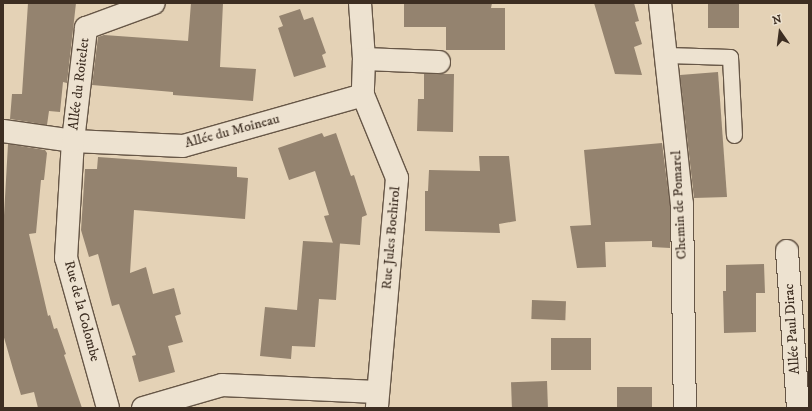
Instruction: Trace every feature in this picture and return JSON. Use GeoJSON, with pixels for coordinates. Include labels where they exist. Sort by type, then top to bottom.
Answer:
{"type":"FeatureCollection","features":[{"type":"Feature","properties":{"kind":"street","name":"Allée du Roitelet"},"geometry":{"type":"LineString","coordinates":[[73,141],[86,28],[154,3]]}},
{"type":"Feature","properties":{"kind":"street","name":"Rue Jules Bochirol"},"geometry":{"type":"LineString","coordinates":[[360,3],[364,59],[363,95],[397,178],[377,400]]}},
{"type":"Feature","properties":{"kind":"street","name":"Chemin de Pomarel"},"geometry":{"type":"LineString","coordinates":[[660,3],[682,204],[686,408]]}},
{"type":"Feature","properties":{"kind":"street"},"geometry":{"type":"LineString","coordinates":[[364,59],[439,62]]}},
{"type":"Feature","properties":{"kind":"street","name":"Allée du Moineau"},"geometry":{"type":"LineString","coordinates":[[3,131],[73,141],[182,146],[363,95]]}},
{"type":"Feature","properties":{"kind":"street","name":"Rue de la Colombe"},"geometry":{"type":"LineString","coordinates":[[73,141],[66,258],[108,408]]}},
{"type":"Feature","properties":{"kind":"street","name":"Allée Paul Dirac"},"geometry":{"type":"LineString","coordinates":[[787,251],[798,408]]}},
{"type":"Feature","properties":{"kind":"street"},"geometry":{"type":"LineString","coordinates":[[143,408],[222,385],[377,400]]}},
{"type":"Feature","properties":{"kind":"lane"},"geometry":{"type":"LineString","coordinates":[[666,55],[730,57],[734,135]]}},
{"type":"Feature","properties":{"kind":"building"},"geometry":{"type":"Polygon","coordinates":[[[28,3],[76,3],[67,83],[63,82],[60,112],[49,111],[47,125],[10,119],[12,94],[22,94],[28,3]]]}},
{"type":"Feature","properties":{"kind":"building"},"geometry":{"type":"Polygon","coordinates":[[[191,3],[223,3],[220,67],[256,69],[253,101],[173,95],[173,92],[92,85],[98,37],[104,35],[188,41],[191,3]]]}},
{"type":"Feature","properties":{"kind":"building"},"geometry":{"type":"Polygon","coordinates":[[[404,3],[492,3],[491,8],[505,8],[505,50],[446,50],[446,27],[404,27],[404,3]]]}},
{"type":"Feature","properties":{"kind":"building"},"geometry":{"type":"Polygon","coordinates":[[[594,3],[634,3],[639,21],[635,22],[642,44],[634,47],[642,75],[615,74],[594,3]]]}},
{"type":"Feature","properties":{"kind":"building"},"geometry":{"type":"Polygon","coordinates":[[[708,3],[739,3],[739,28],[708,28],[708,3]]]}},
{"type":"Feature","properties":{"kind":"building"},"geometry":{"type":"Polygon","coordinates":[[[300,9],[304,20],[313,17],[326,53],[322,55],[326,67],[294,77],[278,28],[283,26],[279,16],[300,9]]]}},
{"type":"Feature","properties":{"kind":"building"},"geometry":{"type":"Polygon","coordinates":[[[718,72],[727,197],[694,198],[680,75],[718,72]]]}},
{"type":"Feature","properties":{"kind":"building"},"geometry":{"type":"Polygon","coordinates":[[[424,74],[454,74],[453,132],[417,131],[418,99],[424,99],[424,74]]]}},
{"type":"Feature","properties":{"kind":"building"},"geometry":{"type":"Polygon","coordinates":[[[322,133],[324,137],[336,133],[351,176],[354,175],[367,215],[362,217],[360,245],[333,243],[324,216],[329,215],[315,171],[289,180],[278,148],[322,133]]]}},
{"type":"Feature","properties":{"kind":"building"},"geometry":{"type":"Polygon","coordinates":[[[662,143],[670,205],[670,248],[652,247],[652,241],[605,242],[606,267],[577,268],[570,226],[591,225],[584,150],[662,143]]]}},
{"type":"Feature","properties":{"kind":"building"},"geometry":{"type":"Polygon","coordinates":[[[8,144],[45,150],[47,153],[44,180],[41,180],[36,233],[29,234],[48,316],[50,315],[54,329],[57,328],[66,354],[64,355],[82,408],[38,408],[34,392],[21,395],[3,334],[3,233],[8,144]]]}},
{"type":"Feature","properties":{"kind":"building"},"geometry":{"type":"Polygon","coordinates":[[[479,156],[509,156],[516,221],[499,224],[500,233],[425,231],[425,191],[428,191],[429,170],[480,171],[479,156]]]}},
{"type":"Feature","properties":{"kind":"building"},"geometry":{"type":"Polygon","coordinates":[[[98,157],[237,167],[237,177],[248,178],[245,219],[134,210],[130,273],[146,267],[153,294],[174,288],[181,314],[175,316],[183,342],[168,346],[175,372],[139,382],[132,356],[136,355],[119,304],[112,306],[98,254],[89,257],[81,230],[85,169],[97,169],[98,157]]]}},
{"type":"Feature","properties":{"kind":"building"},"geometry":{"type":"Polygon","coordinates":[[[303,241],[340,243],[336,300],[319,299],[315,347],[292,346],[291,359],[260,356],[265,307],[297,310],[303,241]]]}},
{"type":"Feature","properties":{"kind":"building"},"geometry":{"type":"Polygon","coordinates":[[[764,264],[765,293],[756,293],[756,332],[724,333],[723,291],[726,291],[726,265],[764,264]]]}},
{"type":"Feature","properties":{"kind":"building"},"geometry":{"type":"Polygon","coordinates":[[[532,300],[566,301],[565,320],[531,319],[532,300]]]}},
{"type":"Feature","properties":{"kind":"building"},"geometry":{"type":"Polygon","coordinates":[[[551,338],[591,338],[591,370],[551,370],[551,338]]]}},
{"type":"Feature","properties":{"kind":"building"},"geometry":{"type":"Polygon","coordinates":[[[547,381],[548,408],[512,408],[511,382],[547,381]]]}},
{"type":"Feature","properties":{"kind":"building"},"geometry":{"type":"Polygon","coordinates":[[[617,387],[652,387],[652,408],[617,408],[617,387]]]}}]}
